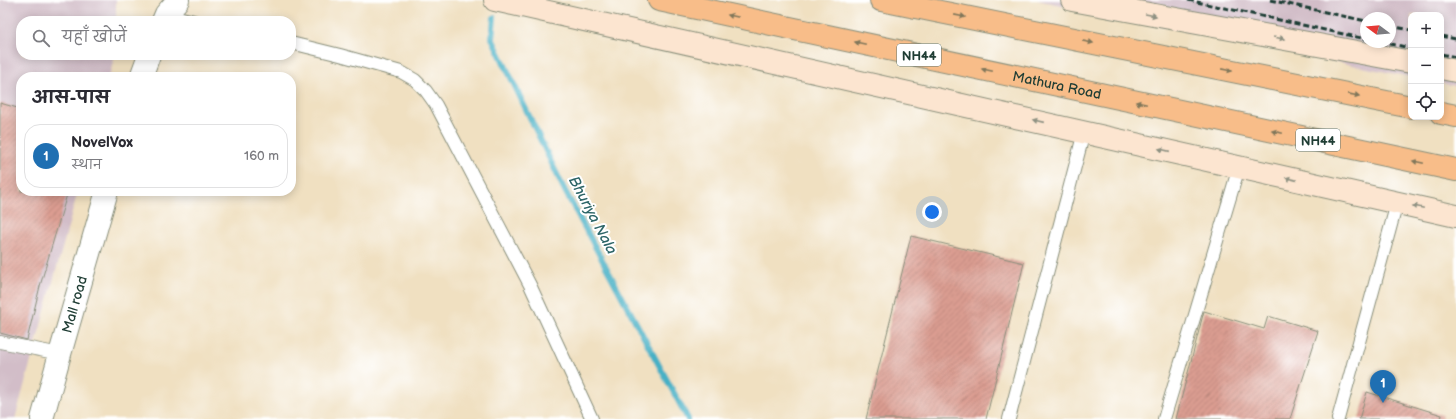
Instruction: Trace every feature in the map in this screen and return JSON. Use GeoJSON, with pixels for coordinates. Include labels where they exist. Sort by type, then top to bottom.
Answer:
{"type":"FeatureCollection","features":[{"type":"Feature","properties":{"kind":"highway","name":"Mathura Road"},"geometry":{"type":"LineString","coordinates":[[659,0],[1456,170]]}},
{"type":"Feature","properties":{"kind":"highway"},"geometry":{"type":"LineString","coordinates":[[881,0],[1408,106]]}},
{"type":"Feature","properties":{"kind":"highway"},"geometry":{"type":"LineString","coordinates":[[1444,114],[1456,116]]}},
{"type":"Feature","properties":{"kind":"main road"},"geometry":{"type":"LineString","coordinates":[[495,0],[1456,216]]}},
{"type":"Feature","properties":{"kind":"main road"},"geometry":{"type":"LineString","coordinates":[[1072,0],[1408,61]]}},
{"type":"Feature","properties":{"kind":"main road"},"geometry":{"type":"LineString","coordinates":[[1444,69],[1456,71]]}},
{"type":"Feature","properties":{"kind":"street"},"geometry":{"type":"LineString","coordinates":[[143,72],[147,60]]}},
{"type":"Feature","properties":{"kind":"street","name":"Mall road"},"geometry":{"type":"LineString","coordinates":[[42,419],[107,196]]}},
{"type":"Feature","properties":{"kind":"lane"},"geometry":{"type":"LineString","coordinates":[[168,9],[183,16]]}},
{"type":"Feature","properties":{"kind":"lane"},"geometry":{"type":"LineString","coordinates":[[296,44],[401,72],[415,80],[426,91],[436,105],[530,285],[592,419]]}},
{"type":"Feature","properties":{"kind":"lane"},"geometry":{"type":"LineString","coordinates":[[1009,419],[1084,132]]}},
{"type":"Feature","properties":{"kind":"lane"},"geometry":{"type":"LineString","coordinates":[[1164,419],[1239,167]]}},
{"type":"Feature","properties":{"kind":"lane"},"geometry":{"type":"LineString","coordinates":[[1338,419],[1397,203]]}},
{"type":"Feature","properties":{"kind":"lane"},"geometry":{"type":"LineString","coordinates":[[0,342],[60,354]]}},
{"type":"Feature","properties":{"kind":"shaded area"},"geometry":{"type":"Polygon","coordinates":[[[0,0],[116,0],[116,16],[16,16],[16,60],[114,60],[110,72],[16,72],[16,196],[77,196],[15,419],[0,419],[0,0]]]}},
{"type":"Feature","properties":{"kind":"shaded area"},"geometry":{"type":"Polygon","coordinates":[[[1037,0],[1456,0],[1456,86],[1444,84],[1444,12],[1408,12],[1408,76],[1037,0]]]}},
{"type":"Feature","properties":{"kind":"building"},"geometry":{"type":"Polygon","coordinates":[[[0,103],[16,108],[16,196],[67,196],[40,286],[27,340],[0,333],[0,103]]]}},
{"type":"Feature","properties":{"kind":"building"},"geometry":{"type":"Polygon","coordinates":[[[911,236],[1024,263],[986,419],[866,419],[911,236]]]}},
{"type":"Feature","properties":{"kind":"building"},"geometry":{"type":"Polygon","coordinates":[[[1204,311],[1264,329],[1268,316],[1318,331],[1290,419],[1176,419],[1204,311]]]}},
{"type":"Feature","properties":{"kind":"building"},"geometry":{"type":"Polygon","coordinates":[[[1367,392],[1442,415],[1441,419],[1359,419],[1367,392]]]}},
{"type":"Feature","properties":{"kind":"waterway","name":"Bhuriya Nala"},"geometry":{"type":"LineString","coordinates":[[494,18],[492,38],[564,189],[688,419]]}},
{"type":"Feature","properties":{"kind":"railway"},"geometry":{"type":"LineString","coordinates":[[1188,0],[1360,38]]}},
{"type":"Feature","properties":{"kind":"railway"},"geometry":{"type":"LineString","coordinates":[[1270,0],[1360,20]]}},
{"type":"Feature","properties":{"kind":"railway"},"geometry":{"type":"LineString","coordinates":[[1396,27],[1408,29]]}},
{"type":"Feature","properties":{"kind":"railway"},"geometry":{"type":"LineString","coordinates":[[1444,37],[1456,39]]}},
{"type":"Feature","properties":{"kind":"railway"},"geometry":{"type":"LineString","coordinates":[[1396,45],[1408,47]]}},
{"type":"Feature","properties":{"kind":"railway"},"geometry":{"type":"LineString","coordinates":[[1444,55],[1456,57]]}},
{"type":"Feature","properties":{"kind":"place","name":"NovelVox"},"geometry":{"type":"Point","coordinates":[1383,403]}}]}
